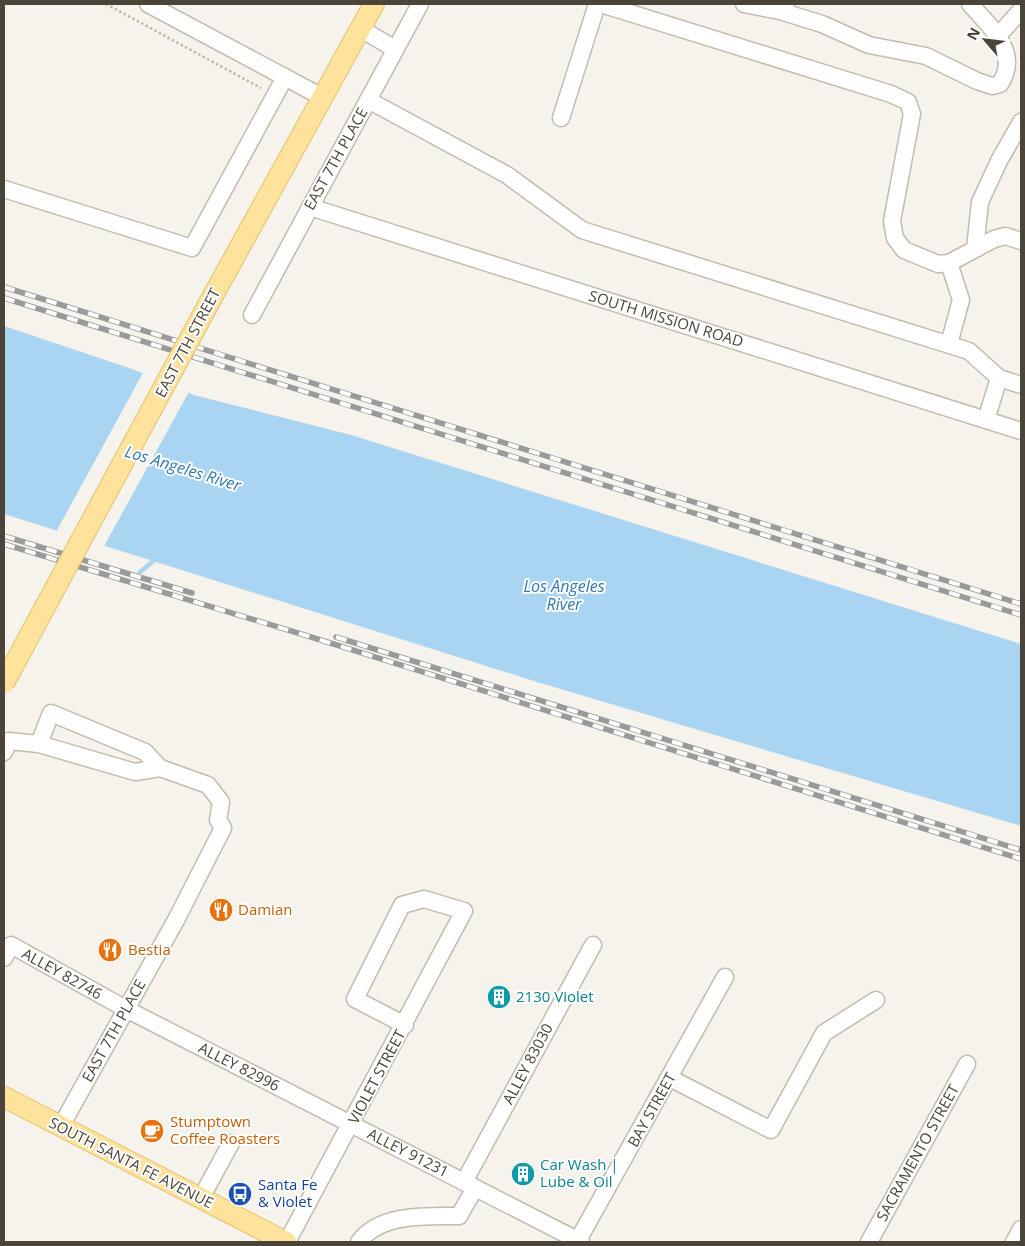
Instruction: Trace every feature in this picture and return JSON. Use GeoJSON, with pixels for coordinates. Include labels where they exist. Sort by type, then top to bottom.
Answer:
{"type":"FeatureCollection","features":[{"type":"Feature","properties":{"kind":"main road","name":"EAST 7TH STREET"},"geometry":{"type":"LineString","coordinates":[[4,683],[374,4]]}},
{"type":"Feature","properties":{"kind":"main road","name":"SOUTH SANTA FE AVENUE"},"geometry":{"type":"LineString","coordinates":[[4,1097],[286,1242]]}},
{"type":"Feature","properties":{"kind":"street"},"geometry":{"type":"LineString","coordinates":[[148,4],[322,97]]}},
{"type":"Feature","properties":{"kind":"street","name":"EAST 7TH PLACE"},"geometry":{"type":"LineString","coordinates":[[252,315],[420,4]]}},
{"type":"Feature","properties":{"kind":"street"},"geometry":{"type":"LineString","coordinates":[[561,118],[596,4]]}},
{"type":"Feature","properties":{"kind":"street"},"geometry":{"type":"LineString","coordinates":[[601,4],[891,94],[908,102],[912,114],[892,221],[895,238],[904,250],[938,264],[950,264],[975,249],[1006,236],[1021,241]]}},
{"type":"Feature","properties":{"kind":"street"},"geometry":{"type":"LineString","coordinates":[[744,4],[783,8],[869,44],[926,56],[977,81],[992,86],[1000,84],[1006,74],[1008,61],[1005,47],[970,4]]}},
{"type":"Feature","properties":{"kind":"street"},"geometry":{"type":"LineString","coordinates":[[997,37],[1021,10]]}},
{"type":"Feature","properties":{"kind":"street"},"geometry":{"type":"LineString","coordinates":[[361,29],[395,49]]}},
{"type":"Feature","properties":{"kind":"street"},"geometry":{"type":"LineString","coordinates":[[4,189],[192,248],[215,201],[284,77]]}},
{"type":"Feature","properties":{"kind":"street"},"geometry":{"type":"LineString","coordinates":[[368,100],[507,174],[582,230],[969,351],[999,378],[1021,385]]}},
{"type":"Feature","properties":{"kind":"street"},"geometry":{"type":"LineString","coordinates":[[975,249],[980,202],[999,161],[1021,122]]}},
{"type":"Feature","properties":{"kind":"street","name":"SOUTH MISSION ROAD"},"geometry":{"type":"LineString","coordinates":[[310,206],[1021,431]]}},
{"type":"Feature","properties":{"kind":"street"},"geometry":{"type":"LineString","coordinates":[[949,344],[961,300],[950,264]]}},
{"type":"Feature","properties":{"kind":"street"},"geometry":{"type":"LineString","coordinates":[[986,420],[999,378]]}},
{"type":"Feature","properties":{"kind":"street"},"geometry":{"type":"LineString","coordinates":[[39,744],[51,713],[145,752],[160,768]]}},
{"type":"Feature","properties":{"kind":"street"},"geometry":{"type":"LineString","coordinates":[[4,752],[9,741],[39,744],[135,772],[160,768]]}},
{"type":"Feature","properties":{"kind":"street","name":"EAST 7TH PLACE"},"geometry":{"type":"LineString","coordinates":[[61,1126],[223,828],[218,820],[221,802],[208,785],[160,768]]}},
{"type":"Feature","properties":{"kind":"street","name":"VIOLET STREET"},"geometry":{"type":"LineString","coordinates":[[286,1242],[405,1025],[464,911],[424,899],[413,900],[402,905],[354,999],[405,1025]]}},
{"type":"Feature","properties":{"kind":"street","name":"ALLEY 82746"},"geometry":{"type":"LineString","coordinates":[[4,958],[11,945],[126,1009]]}},
{"type":"Feature","properties":{"kind":"street","name":"ALLEY 83030"},"geometry":{"type":"LineString","coordinates":[[359,1242],[362,1237],[382,1225],[403,1219],[459,1216],[469,1185],[592,945]]}},
{"type":"Feature","properties":{"kind":"street","name":"BAY STREET"},"geometry":{"type":"LineString","coordinates":[[579,1242],[725,977]]}},
{"type":"Feature","properties":{"kind":"street"},"geometry":{"type":"LineString","coordinates":[[670,1078],[771,1130],[824,1033],[876,1000]]}},
{"type":"Feature","properties":{"kind":"street","name":"ALLEY 82996"},"geometry":{"type":"LineString","coordinates":[[126,1009],[351,1124]]}},
{"type":"Feature","properties":{"kind":"street","name":"SACRAMENTO STREET"},"geometry":{"type":"LineString","coordinates":[[869,1242],[968,1064]]}},
{"type":"Feature","properties":{"kind":"street","name":"ALLEY 91231"},"geometry":{"type":"LineString","coordinates":[[351,1124],[579,1242]]}},
{"type":"Feature","properties":{"kind":"street"},"geometry":{"type":"LineString","coordinates":[[201,1198],[230,1143]]}},
{"type":"Feature","properties":{"kind":"street"},"geometry":{"type":"LineString","coordinates":[[1014,1242],[1021,1229]]}},
{"type":"Feature","properties":{"kind":"path"},"geometry":{"type":"LineString","coordinates":[[106,4],[267,91]]}},
{"type":"Feature","properties":{"kind":"water","name":"Los Angeles River"},"geometry":{"type":"Polygon","coordinates":[[[4,326],[135,370],[194,395],[351,435],[1021,644],[1021,826],[537,682],[4,514],[4,326]]]}},
{"type":"Feature","properties":{"kind":"pier"},"geometry":{"type":"Polygon","coordinates":[[[144,371],[190,390],[103,548],[56,532],[144,371]]]}},
{"type":"Feature","properties":{"kind":"waterway"},"geometry":{"type":"LineString","coordinates":[[140,572],[156,559]]}},
{"type":"Feature","properties":{"kind":"railway"},"geometry":{"type":"LineString","coordinates":[[4,287],[1021,604]]}},
{"type":"Feature","properties":{"kind":"railway"},"geometry":{"type":"LineString","coordinates":[[4,298],[1021,615]]}},
{"type":"Feature","properties":{"kind":"railway"},"geometry":{"type":"LineString","coordinates":[[4,536],[192,593]]}},
{"type":"Feature","properties":{"kind":"railway"},"geometry":{"type":"LineString","coordinates":[[4,544],[311,637],[1021,859]]}},
{"type":"Feature","properties":{"kind":"railway"},"geometry":{"type":"LineString","coordinates":[[336,637],[1021,850]]}},
{"type":"Feature","properties":{"kind":"place","name":"Damian"},"geometry":{"type":"Point","coordinates":[221,910]}},
{"type":"Feature","properties":{"kind":"place","name":"Bestia"},"geometry":{"type":"Point","coordinates":[110,950]}},
{"type":"Feature","properties":{"kind":"place","name":"2130 Violet"},"geometry":{"type":"Point","coordinates":[499,997]}},
{"type":"Feature","properties":{"kind":"place","name":"Stumptown Coffee Roasters"},"geometry":{"type":"Point","coordinates":[152,1131]}},
{"type":"Feature","properties":{"kind":"place","name":"Car Wash | Lube & Oil"},"geometry":{"type":"Point","coordinates":[523,1174]}},
{"type":"Feature","properties":{"kind":"place","name":"Santa Fe & Violet"},"geometry":{"type":"Point","coordinates":[240,1194]}}]}
